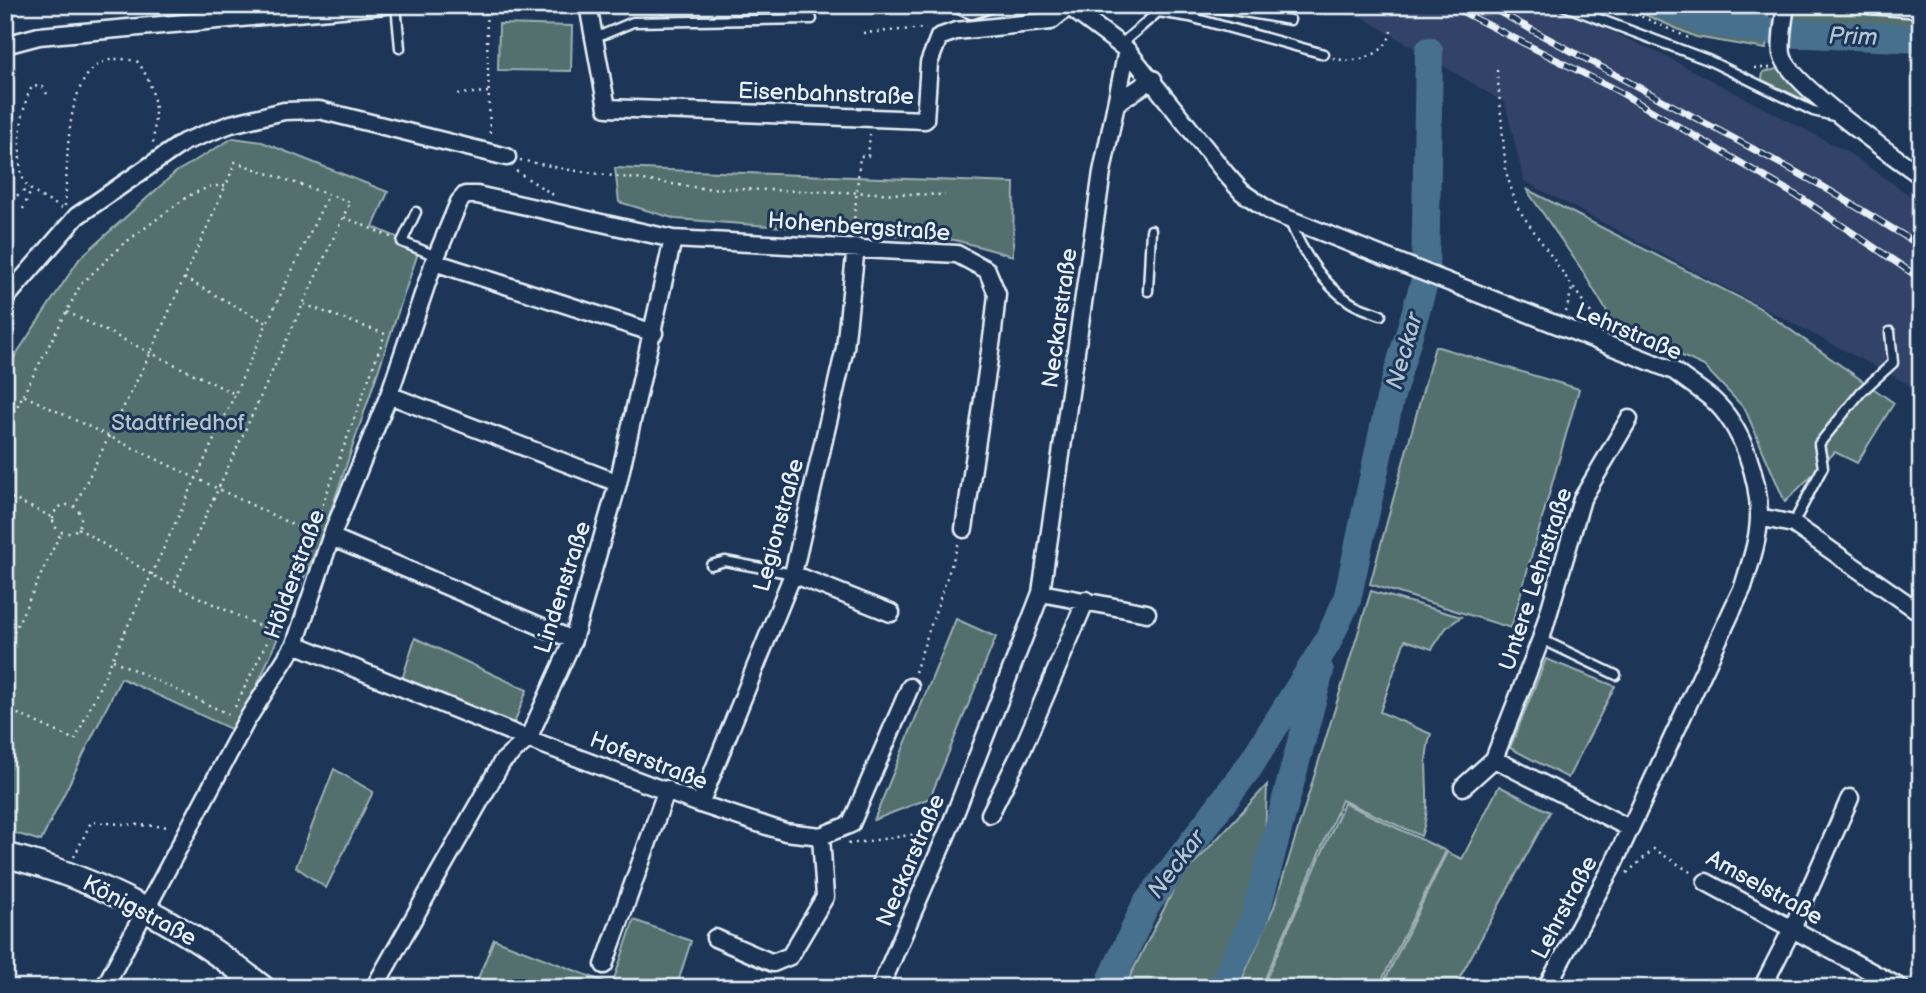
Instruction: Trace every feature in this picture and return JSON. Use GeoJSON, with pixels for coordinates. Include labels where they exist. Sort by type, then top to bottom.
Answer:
{"type":"FeatureCollection","features":[{"type":"Feature","properties":{"kind":"street"},"geometry":{"type":"LineString","coordinates":[[5,45],[38,36],[386,5]]}},
{"type":"Feature","properties":{"kind":"street","name":"Eisenbahnstraße"},"geometry":{"type":"LineString","coordinates":[[588,5],[607,108],[925,120],[929,63],[939,37]]}},
{"type":"Feature","properties":{"kind":"street"},"geometry":{"type":"LineString","coordinates":[[959,5],[972,10],[987,5]]}},
{"type":"Feature","properties":{"kind":"street"},"geometry":{"type":"LineString","coordinates":[[1869,5],[1921,9]]}},
{"type":"Feature","properties":{"kind":"street"},"geometry":{"type":"LineString","coordinates":[[939,37],[956,31],[1051,21],[1065,6]]}},
{"type":"Feature","properties":{"kind":"street","name":"Lehrstraße"},"geometry":{"type":"LineString","coordinates":[[1065,6],[1124,47],[1153,79],[1242,192],[1290,222],[1674,371],[1715,402],[1741,440],[1753,476],[1759,517],[1754,552],[1743,587],[1612,867],[1546,988]]}},
{"type":"Feature","properties":{"kind":"street"},"geometry":{"type":"LineString","coordinates":[[1786,6],[1782,45],[1785,63],[1837,116],[1921,176]]}},
{"type":"Feature","properties":{"kind":"street","name":"Neckarstraße"},"geometry":{"type":"LineString","coordinates":[[880,988],[949,829],[1041,593],[1102,172],[1118,102],[1124,47]]}},
{"type":"Feature","properties":{"kind":"street"},"geometry":{"type":"LineString","coordinates":[[1118,102],[1153,79]]}},
{"type":"Feature","properties":{"kind":"street"},"geometry":{"type":"LineString","coordinates":[[5,299],[71,212],[184,142],[231,124],[284,111],[319,110],[491,151],[511,164]]}},
{"type":"Feature","properties":{"kind":"street","name":"Hohenbergstraße"},"geometry":{"type":"LineString","coordinates":[[466,195],[477,195],[673,239],[854,242],[957,254],[987,270],[997,293],[964,529]]}},
{"type":"Feature","properties":{"kind":"street","name":"Hölderstraße"},"geometry":{"type":"LineString","coordinates":[[104,988],[144,907],[245,723],[295,644],[331,537],[389,395],[436,259],[459,202],[466,195]]}},
{"type":"Feature","properties":{"kind":"street","name":"Lindenstraße"},"geometry":{"type":"LineString","coordinates":[[374,988],[502,762],[528,739],[573,640],[618,483],[654,333],[673,239]]}},
{"type":"Feature","properties":{"kind":"street","name":"Legionstraße"},"geometry":{"type":"LineString","coordinates":[[700,804],[793,573],[845,348],[854,242]]}},
{"type":"Feature","properties":{"kind":"street"},"geometry":{"type":"LineString","coordinates":[[436,259],[654,333]]}},
{"type":"Feature","properties":{"kind":"street"},"geometry":{"type":"LineString","coordinates":[[389,395],[618,483]]}},
{"type":"Feature","properties":{"kind":"street","name":"Untere Lehrstraße"},"geometry":{"type":"LineString","coordinates":[[1463,787],[1494,759],[1541,639],[1582,499],[1629,419]]}},
{"type":"Feature","properties":{"kind":"street"},"geometry":{"type":"LineString","coordinates":[[1759,517],[1793,524],[1921,613]]}},
{"type":"Feature","properties":{"kind":"street"},"geometry":{"type":"LineString","coordinates":[[331,537],[573,640]]}},
{"type":"Feature","properties":{"kind":"street"},"geometry":{"type":"LineString","coordinates":[[793,573],[891,613]]}},
{"type":"Feature","properties":{"kind":"street"},"geometry":{"type":"LineString","coordinates":[[1041,593],[1147,613]]}},
{"type":"Feature","properties":{"kind":"street"},"geometry":{"type":"LineString","coordinates":[[990,814],[1030,751],[1086,600]]}},
{"type":"Feature","properties":{"kind":"street","name":"Hoferstraße"},"geometry":{"type":"LineString","coordinates":[[295,644],[528,739],[667,789],[700,804],[785,832],[821,836]]}},
{"type":"Feature","properties":{"kind":"street"},"geometry":{"type":"LineString","coordinates":[[715,937],[773,962],[790,956],[825,897],[821,836],[851,824],[910,687]]}},
{"type":"Feature","properties":{"kind":"street"},"geometry":{"type":"LineString","coordinates":[[1494,759],[1629,828]]}},
{"type":"Feature","properties":{"kind":"street"},"geometry":{"type":"LineString","coordinates":[[604,965],[667,789]]}},
{"type":"Feature","properties":{"kind":"street"},"geometry":{"type":"LineString","coordinates":[[1762,988],[1792,929],[1850,798]]}},
{"type":"Feature","properties":{"kind":"street","name":"Königstraße"},"geometry":{"type":"LineString","coordinates":[[5,855],[67,873],[144,907],[193,936],[263,988]]}},
{"type":"Feature","properties":{"kind":"street","name":"Amselstraße"},"geometry":{"type":"LineString","coordinates":[[1706,881],[1901,988]]}},
{"type":"Feature","properties":{"kind":"lane"},"geometry":{"type":"LineString","coordinates":[[396,5],[400,48]]}},
{"type":"Feature","properties":{"kind":"lane"},"geometry":{"type":"LineString","coordinates":[[1124,47],[1166,5]]}},
{"type":"Feature","properties":{"kind":"lane"},"geometry":{"type":"LineString","coordinates":[[1203,5],[1290,20]]}},
{"type":"Feature","properties":{"kind":"lane"},"geometry":{"type":"LineString","coordinates":[[1562,5],[1708,60],[1813,111],[1837,116]]}},
{"type":"Feature","properties":{"kind":"lane"},"geometry":{"type":"LineString","coordinates":[[1158,12],[1190,17],[1324,54]]}},
{"type":"Feature","properties":{"kind":"lane"},"geometry":{"type":"LineString","coordinates":[[594,38],[633,22],[812,19]]}},
{"type":"Feature","properties":{"kind":"lane"},"geometry":{"type":"LineString","coordinates":[[416,212],[402,242],[436,259]]}},
{"type":"Feature","properties":{"kind":"lane"},"geometry":{"type":"LineString","coordinates":[[1290,222],[1301,249],[1326,279],[1349,302],[1381,315]]}},
{"type":"Feature","properties":{"kind":"lane"},"geometry":{"type":"LineString","coordinates":[[1148,291],[1151,230]]}},
{"type":"Feature","properties":{"kind":"lane"},"geometry":{"type":"LineString","coordinates":[[1793,524],[1823,467],[1819,444],[1861,393],[1893,363],[1890,332]]}},
{"type":"Feature","properties":{"kind":"lane"},"geometry":{"type":"LineString","coordinates":[[711,565],[725,561],[793,573]]}},
{"type":"Feature","properties":{"kind":"lane"},"geometry":{"type":"LineString","coordinates":[[1541,639],[1616,675]]}},
{"type":"Feature","properties":{"kind":"path"},"geometry":{"type":"LineString","coordinates":[[486,5],[491,151]]}},
{"type":"Feature","properties":{"kind":"path"},"geometry":{"type":"LineString","coordinates":[[1616,5],[1692,39]]}},
{"type":"Feature","properties":{"kind":"path"},"geometry":{"type":"LineString","coordinates":[[863,33],[913,27],[926,28],[939,37]]}},
{"type":"Feature","properties":{"kind":"path"},"geometry":{"type":"LineString","coordinates":[[1324,54],[1340,60],[1379,53],[1390,39],[1391,31]]}},
{"type":"Feature","properties":{"kind":"path"},"geometry":{"type":"LineString","coordinates":[[47,94],[43,87],[33,86],[26,95],[20,153],[23,180],[30,189],[71,212],[74,102],[82,82],[102,60],[126,58],[138,62],[151,81],[155,120],[152,164]]}},
{"type":"Feature","properties":{"kind":"path"},"geometry":{"type":"LineString","coordinates":[[1755,68],[1772,68],[1785,63]]}},
{"type":"Feature","properties":{"kind":"path"},"geometry":{"type":"LineString","coordinates":[[1497,70],[1506,172],[1517,207],[1600,326],[1596,341]]}},
{"type":"Feature","properties":{"kind":"path"},"geometry":{"type":"LineString","coordinates":[[458,94],[488,92]]}},
{"type":"Feature","properties":{"kind":"path"},"geometry":{"type":"LineString","coordinates":[[854,242],[860,156],[868,156],[872,117]]}},
{"type":"Feature","properties":{"kind":"path"},"geometry":{"type":"LineString","coordinates":[[6,151],[20,153]]}},
{"type":"Feature","properties":{"kind":"path"},"geometry":{"type":"LineString","coordinates":[[74,507],[150,354],[235,162],[350,202],[174,585]]}},
{"type":"Feature","properties":{"kind":"path"},"geometry":{"type":"LineString","coordinates":[[511,164],[701,188],[945,195]]}},
{"type":"Feature","properties":{"kind":"path"},"geometry":{"type":"LineString","coordinates":[[511,164],[565,202],[562,215]]}},
{"type":"Feature","properties":{"kind":"path"},"geometry":{"type":"LineString","coordinates":[[5,431],[81,284],[126,242],[188,196],[211,186],[226,186]]}},
{"type":"Feature","properties":{"kind":"path"},"geometry":{"type":"LineString","coordinates":[[5,203],[30,189]]}},
{"type":"Feature","properties":{"kind":"path"},"geometry":{"type":"LineString","coordinates":[[23,209],[30,189]]}},
{"type":"Feature","properties":{"kind":"path"},"geometry":{"type":"LineString","coordinates":[[5,708],[75,740],[328,195]]}},
{"type":"Feature","properties":{"kind":"path"},"geometry":{"type":"LineString","coordinates":[[344,216],[402,242]]}},
{"type":"Feature","properties":{"kind":"path"},"geometry":{"type":"LineString","coordinates":[[184,278],[267,323]]}},
{"type":"Feature","properties":{"kind":"path"},"geometry":{"type":"LineString","coordinates":[[1567,309],[1573,285]]}},
{"type":"Feature","properties":{"kind":"path"},"geometry":{"type":"LineString","coordinates":[[113,660],[230,716],[272,632],[312,534],[385,334],[303,304]]}},
{"type":"Feature","properties":{"kind":"path"},"geometry":{"type":"LineString","coordinates":[[67,312],[235,394]]}},
{"type":"Feature","properties":{"kind":"path"},"geometry":{"type":"LineString","coordinates":[[23,395],[196,481],[312,534]]}},
{"type":"Feature","properties":{"kind":"path"},"geometry":{"type":"LineString","coordinates":[[5,495],[54,518],[61,532]]}},
{"type":"Feature","properties":{"kind":"path"},"geometry":{"type":"LineString","coordinates":[[54,518],[61,507],[74,507]]}},
{"type":"Feature","properties":{"kind":"path"},"geometry":{"type":"LineString","coordinates":[[61,532],[70,533],[78,528],[81,517],[74,507]]}},
{"type":"Feature","properties":{"kind":"path"},"geometry":{"type":"LineString","coordinates":[[78,528],[152,575],[272,632]]}},
{"type":"Feature","properties":{"kind":"path"},"geometry":{"type":"LineString","coordinates":[[910,687],[964,529]]}},
{"type":"Feature","properties":{"kind":"path"},"geometry":{"type":"LineString","coordinates":[[5,651],[61,532]]}},
{"type":"Feature","properties":{"kind":"path"},"geometry":{"type":"LineString","coordinates":[[67,873],[91,822],[188,828]]}},
{"type":"Feature","properties":{"kind":"path"},"geometry":{"type":"LineString","coordinates":[[821,836],[845,844],[949,829]]}},
{"type":"Feature","properties":{"kind":"path","name":"Amselstraße"},"geometry":{"type":"LineString","coordinates":[[1612,867],[1626,874],[1654,849],[1706,881]]}},
{"type":"Feature","properties":{"kind":"shaded area"},"geometry":{"type":"Polygon","coordinates":[[[1250,5],[1553,5],[1663,55],[1844,150],[1921,203],[1921,391],[1524,181],[1505,103],[1362,17],[1250,5]]]}},
{"type":"Feature","properties":{"kind":"green space"},"geometry":{"type":"Polygon","coordinates":[[[1623,5],[1768,5],[1766,49],[1696,37],[1623,5]]]}},
{"type":"Feature","properties":{"kind":"green space"},"geometry":{"type":"Polygon","coordinates":[[[1795,5],[1921,14],[1921,50],[1787,46],[1795,5]]]}},
{"type":"Feature","properties":{"kind":"green space"},"geometry":{"type":"Polygon","coordinates":[[[499,24],[572,26],[571,71],[498,70],[499,24]]]}},
{"type":"Feature","properties":{"kind":"green space"},"geometry":{"type":"Polygon","coordinates":[[[1782,68],[1818,106],[1762,80],[1763,72],[1782,68]]]}},
{"type":"Feature","properties":{"kind":"green space","name":"Stadtfriedhof"},"geometry":{"type":"Polygon","coordinates":[[[233,138],[262,142],[388,192],[373,227],[420,247],[323,534],[237,732],[121,678],[41,841],[5,830],[5,371],[80,258],[176,172],[233,138]]]}},
{"type":"Feature","properties":{"kind":"green space"},"geometry":{"type":"Polygon","coordinates":[[[615,168],[1014,183],[1013,256],[955,240],[676,219],[619,202],[615,168]]]}},
{"type":"Feature","properties":{"kind":"green space"},"geometry":{"type":"Polygon","coordinates":[[[1526,189],[1758,307],[1894,403],[1857,463],[1835,452],[1785,502],[1745,409],[1704,366],[1615,325],[1580,267],[1526,189]]]}},
{"type":"Feature","properties":{"kind":"green space"},"geometry":{"type":"Polygon","coordinates":[[[1435,346],[1579,389],[1511,628],[1370,584],[1435,346]]]}},
{"type":"Feature","properties":{"kind":"green space"},"geometry":{"type":"Polygon","coordinates":[[[1371,591],[1461,617],[1446,628],[1432,649],[1405,640],[1380,712],[1431,734],[1426,760],[1427,809],[1421,836],[1342,800],[1261,988],[1238,988],[1274,907],[1371,591]]]}},
{"type":"Feature","properties":{"kind":"green space"},"geometry":{"type":"Polygon","coordinates":[[[956,619],[996,637],[930,798],[874,820],[956,619]]]}},
{"type":"Feature","properties":{"kind":"green space"},"geometry":{"type":"Polygon","coordinates":[[[415,638],[527,690],[515,721],[506,727],[400,686],[415,638]]]}},
{"type":"Feature","properties":{"kind":"green space"},"geometry":{"type":"Polygon","coordinates":[[[1546,659],[1615,686],[1568,778],[1510,748],[1546,659]]]}},
{"type":"Feature","properties":{"kind":"green space"},"geometry":{"type":"Polygon","coordinates":[[[334,769],[373,792],[326,888],[296,867],[334,769]]]}},
{"type":"Feature","properties":{"kind":"green space"},"geometry":{"type":"Polygon","coordinates":[[[1267,785],[1265,839],[1250,901],[1212,988],[1124,988],[1178,881],[1267,785]]]}},
{"type":"Feature","properties":{"kind":"green space"},"geometry":{"type":"Polygon","coordinates":[[[1499,786],[1550,812],[1454,988],[1381,988],[1447,852],[1462,859],[1499,786]]]}},
{"type":"Feature","properties":{"kind":"green space"},"geometry":{"type":"Polygon","coordinates":[[[1344,803],[1446,851],[1378,988],[1262,988],[1344,803]]]}},
{"type":"Feature","properties":{"kind":"green space"},"geometry":{"type":"Polygon","coordinates":[[[634,920],[691,941],[676,988],[474,988],[494,939],[612,985],[634,920]]]}},
{"type":"Feature","properties":{"kind":"waterway","name":"Prim"},"geometry":{"type":"LineString","coordinates":[[1663,5],[1708,22],[1785,33],[1921,39]]}},
{"type":"Feature","properties":{"kind":"waterway","name":"Neckar"},"geometry":{"type":"LineString","coordinates":[[1108,988],[1145,906],[1249,767],[1327,643],[1347,600],[1390,399],[1425,280],[1429,51]]}},
{"type":"Feature","properties":{"kind":"waterway","name":"Neckar"},"geometry":{"type":"LineString","coordinates":[[1221,988],[1254,920],[1320,671]]}},
{"type":"Feature","properties":{"kind":"railway"},"geometry":{"type":"LineString","coordinates":[[1449,5],[1618,91],[1804,200],[1921,279]]}},
{"type":"Feature","properties":{"kind":"railway"},"geometry":{"type":"LineString","coordinates":[[1486,5],[1822,186],[1921,246]]}}]}
